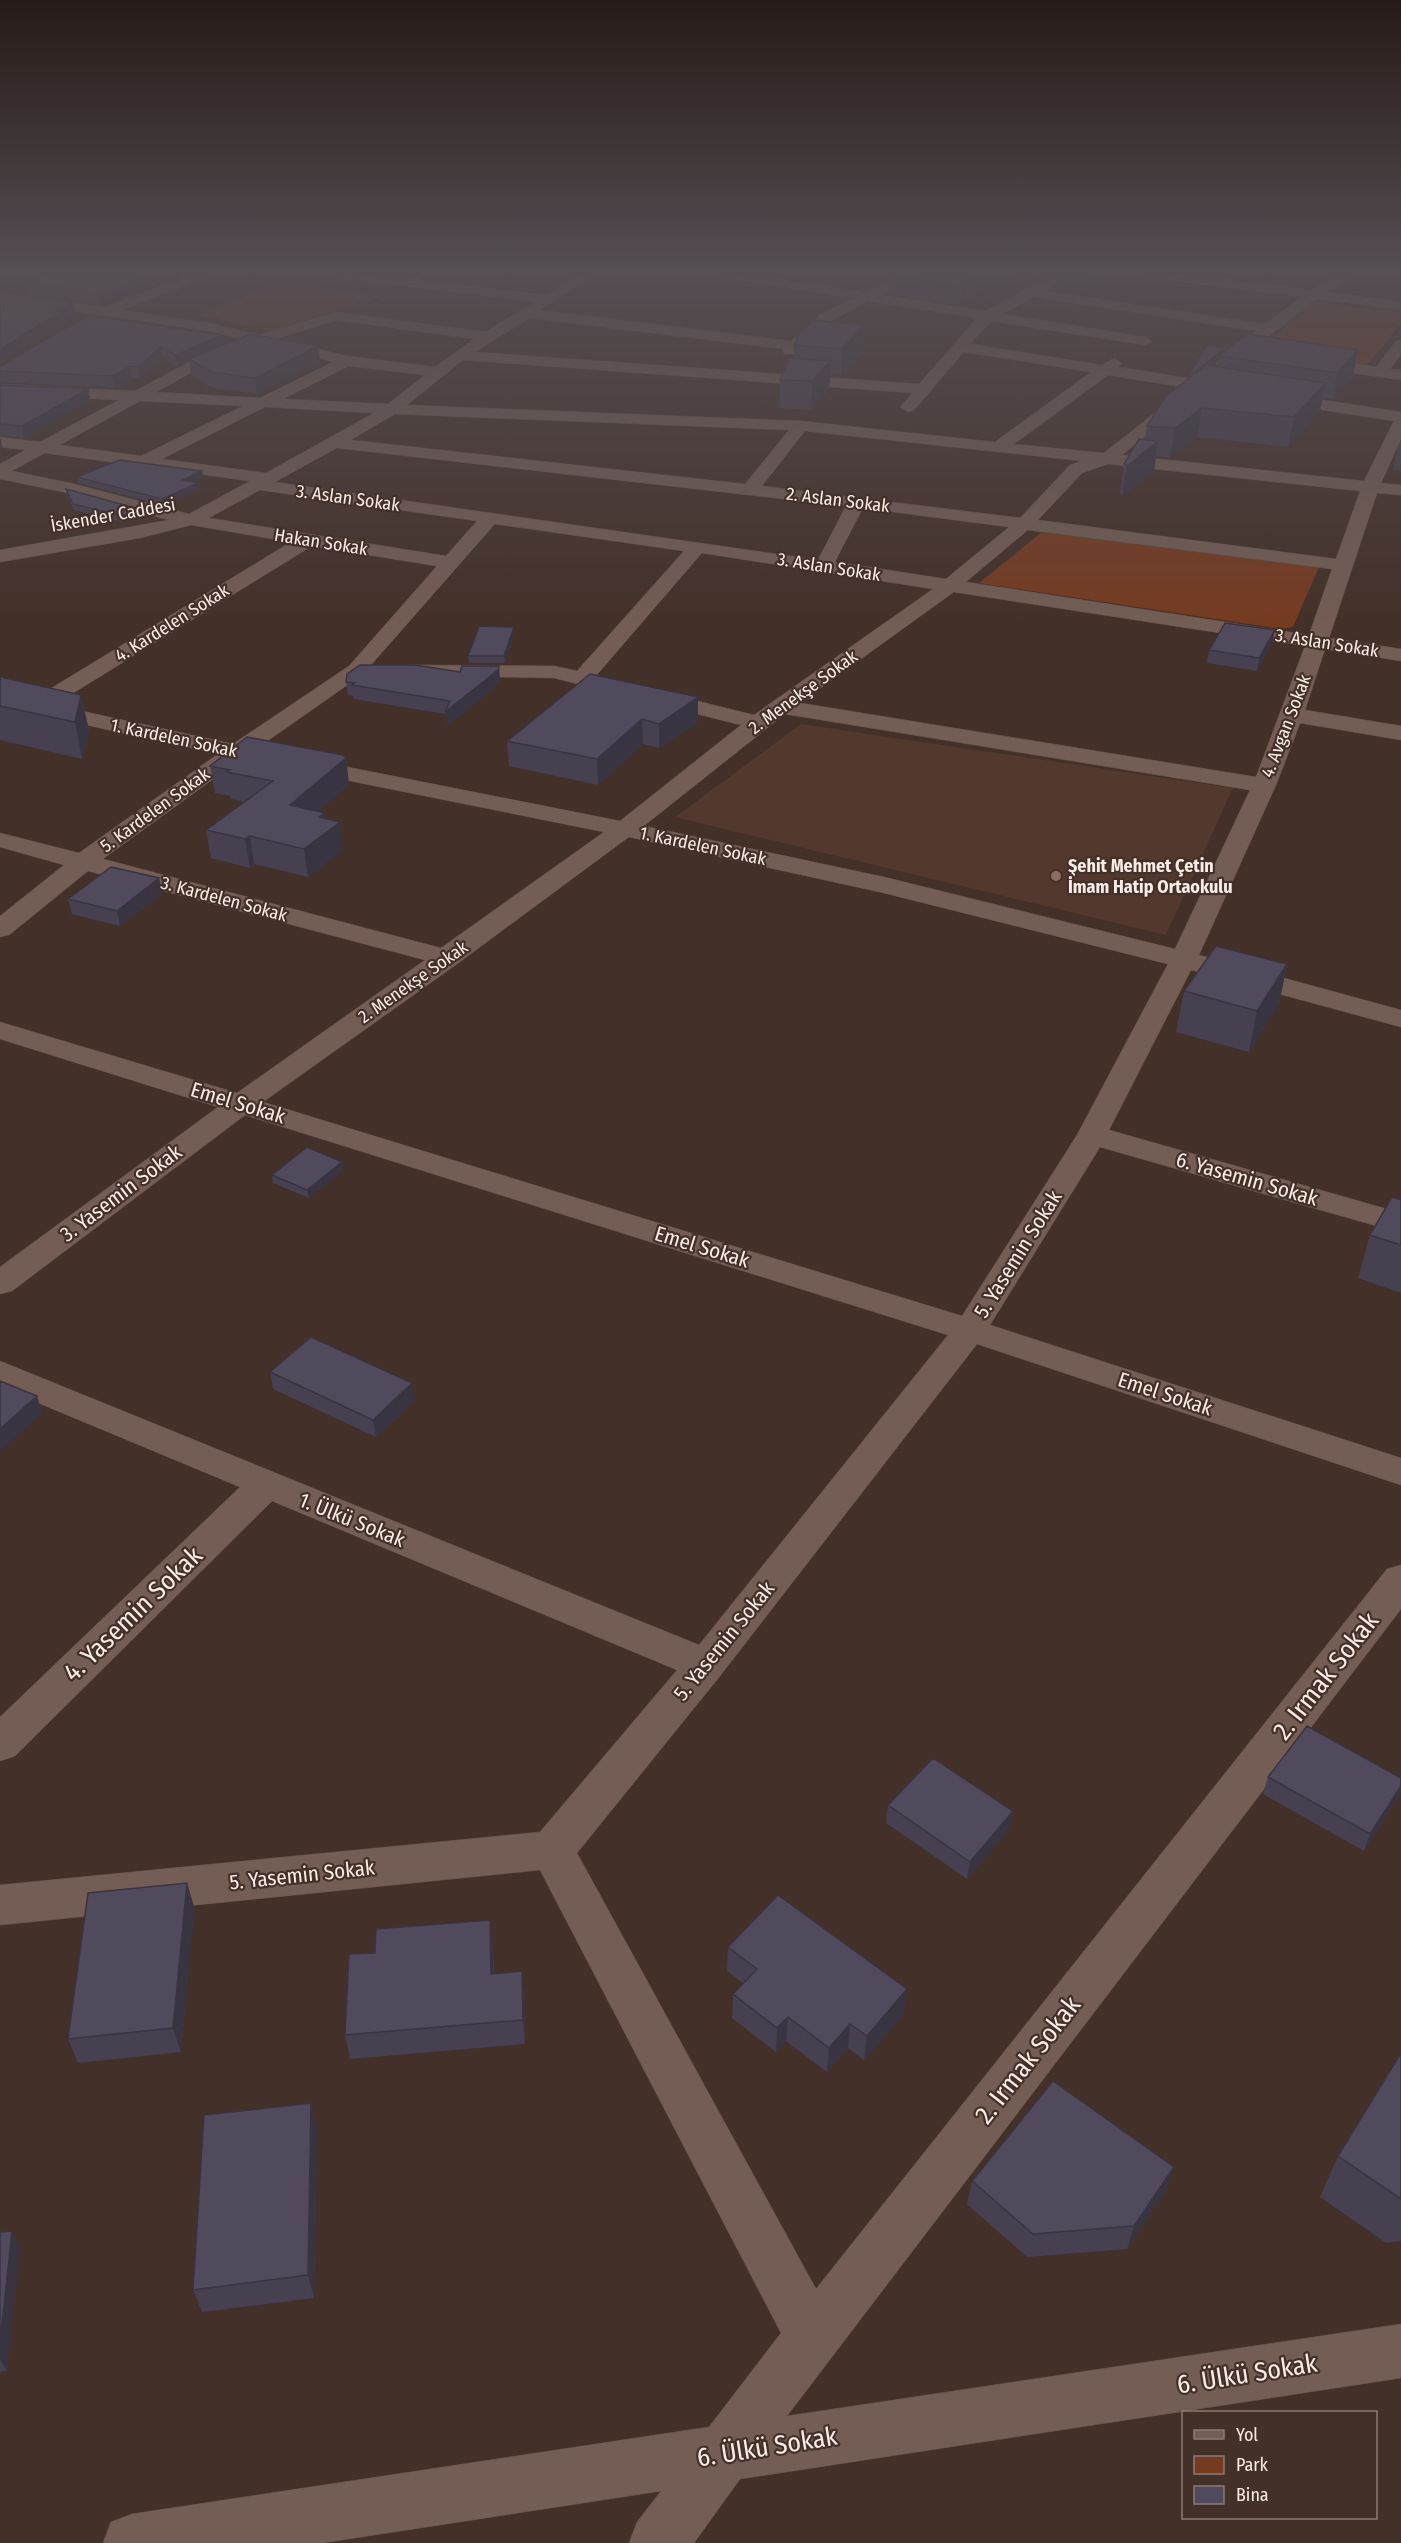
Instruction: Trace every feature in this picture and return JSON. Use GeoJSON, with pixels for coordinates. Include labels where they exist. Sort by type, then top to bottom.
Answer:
{"type":"FeatureCollection","features":[{"type":"Feature","properties":{"kind":"street"},"geometry":{"type":"LineString","coordinates":[[0,389],[392,409],[801,426],[894,425],[1000,446],[1401,490]]}},
{"type":"Feature","properties":{"kind":"street"},"geometry":{"type":"LineString","coordinates":[[0,472],[151,389]]}},
{"type":"Feature","properties":{"kind":"street"},"geometry":{"type":"LineString","coordinates":[[144,461],[290,389]]}},
{"type":"Feature","properties":{"kind":"street","name":"İskender Caddesi"},"geometry":{"type":"LineString","coordinates":[[0,556],[140,532],[190,520],[334,443],[392,409],[416,389]]}},
{"type":"Feature","properties":{"kind":"street"},"geometry":{"type":"LineString","coordinates":[[917,389],[922,389]]}},
{"type":"Feature","properties":{"kind":"street"},"geometry":{"type":"LineString","coordinates":[[894,425],[922,389]]}},
{"type":"Feature","properties":{"kind":"street"},"geometry":{"type":"LineString","coordinates":[[1000,446],[1078,389]]}},
{"type":"Feature","properties":{"kind":"street","name":"2. Menekşe Sokak"},"geometry":{"type":"LineString","coordinates":[[241,1104],[448,958],[625,829],[758,723],[950,586],[1025,524],[1076,469],[1108,458],[1194,389]]}},
{"type":"Feature","properties":{"kind":"street"},"geometry":{"type":"LineString","coordinates":[[1219,389],[1232,391]]}},
{"type":"Feature","properties":{"kind":"street"},"geometry":{"type":"LineString","coordinates":[[1266,396],[1401,417]]}},
{"type":"Feature","properties":{"kind":"street","name":"4. Avgan Sokak"},"geometry":{"type":"LineString","coordinates":[[1184,958],[1264,785],[1292,715],[1370,487],[1401,422]]}},
{"type":"Feature","properties":{"kind":"street"},"geometry":{"type":"LineString","coordinates":[[750,490],[801,426]]}},
{"type":"Feature","properties":{"kind":"street","name":"3. Aslan Sokak"},"geometry":{"type":"LineString","coordinates":[[0,442],[144,461],[489,519],[698,547],[1401,655]]}},
{"type":"Feature","properties":{"kind":"street","name":"2. Aslan Sokak"},"geometry":{"type":"LineString","coordinates":[[334,443],[857,502],[1342,565]]}},
{"type":"Feature","properties":{"kind":"street","name":"Hakan Sokak"},"geometry":{"type":"LineString","coordinates":[[0,472],[190,520],[451,563]]}},
{"type":"Feature","properties":{"kind":"street"},"geometry":{"type":"LineString","coordinates":[[824,566],[857,502]]}},
{"type":"Feature","properties":{"kind":"street","name":"5. Kardelen Sokak"},"geometry":{"type":"LineString","coordinates":[[0,929],[83,862],[236,752],[356,670],[489,519]]}},
{"type":"Feature","properties":{"kind":"street","name":"4. Kardelen Sokak"},"geometry":{"type":"LineString","coordinates":[[35,707],[308,540]]}},
{"type":"Feature","properties":{"kind":"street"},"geometry":{"type":"LineString","coordinates":[[0,573],[47,547]]}},
{"type":"Feature","properties":{"kind":"street"},"geometry":{"type":"LineString","coordinates":[[582,679],[698,547]]}},
{"type":"Feature","properties":{"kind":"street"},"geometry":{"type":"LineString","coordinates":[[356,670],[554,672],[758,723]]}},
{"type":"Feature","properties":{"kind":"street","name":"1. Kardelen Sokak"},"geometry":{"type":"LineString","coordinates":[[0,699],[236,752],[625,829],[884,885],[1184,958],[1401,1019]]}},
{"type":"Feature","properties":{"kind":"street"},"geometry":{"type":"LineString","coordinates":[[781,707],[1264,785]]}},
{"type":"Feature","properties":{"kind":"street"},"geometry":{"type":"LineString","coordinates":[[1292,715],[1401,733]]}},
{"type":"Feature","properties":{"kind":"street","name":"3. Kardelen Sokak"},"geometry":{"type":"LineString","coordinates":[[0,840],[448,958]]}},
{"type":"Feature","properties":{"kind":"street","name":"5. Yasemin Sokak"},"geometry":{"type":"LineString","coordinates":[[0,1905],[552,1850],[706,1665],[970,1330],[1092,1135],[1184,958]]}},
{"type":"Feature","properties":{"kind":"street","name":"Emel Sokak"},"geometry":{"type":"LineString","coordinates":[[0,1030],[970,1330],[1401,1472]]}},
{"type":"Feature","properties":{"kind":"street","name":"3. Yasemin Sokak"},"geometry":{"type":"LineString","coordinates":[[0,1283],[241,1104]]}},
{"type":"Feature","properties":{"kind":"street","name":"6. Yasemin Sokak"},"geometry":{"type":"LineString","coordinates":[[1092,1135],[1401,1223]]}},
{"type":"Feature","properties":{"kind":"street","name":"1. Ülkü Sokak"},"geometry":{"type":"LineString","coordinates":[[0,1373],[265,1485],[706,1665]]}},
{"type":"Feature","properties":{"kind":"street","name":"4. Yasemin Sokak"},"geometry":{"type":"LineString","coordinates":[[0,1744],[265,1485]]}},
{"type":"Feature","properties":{"kind":"street","name":"2. Irmak Sokak"},"geometry":{"type":"LineString","coordinates":[[658,2543],[812,2336],[1401,1580]]}},
{"type":"Feature","properties":{"kind":"street"},"geometry":{"type":"LineString","coordinates":[[552,1850],[812,2336]]}},
{"type":"Feature","properties":{"kind":"street","name":"6. Ülkü Sokak"},"geometry":{"type":"LineString","coordinates":[[132,2543],[1401,2351]]}},
{"type":"Feature","properties":{"kind":"shaded area","name":"Şehit Mehmet Çetin İmam Hatip Ortaokulu"},"geometry":{"type":"Polygon","coordinates":[[[801,724],[1233,788],[1166,935],[675,817],[801,724]]]}},
{"type":"Feature","properties":{"kind":"green space"},"geometry":{"type":"Polygon","coordinates":[[[1042,532],[1319,567],[1293,627],[1282,629],[979,583],[1042,532]]]}},
{"type":"Feature","properties":{"kind":"building"},"geometry":{"type":"Polygon","coordinates":[[[0,389],[88,389],[22,426],[0,424],[0,389]]]}},
{"type":"Feature","properties":{"kind":"building"},"geometry":{"type":"Polygon","coordinates":[[[1176,389],[1321,389],[1294,417],[1202,408],[1175,428],[1147,426],[1165,397],[1176,389]]]}},
{"type":"Feature","properties":{"kind":"building"},"geometry":{"type":"Polygon","coordinates":[[[1139,439],[1158,441],[1127,466],[1124,464],[1139,439]]]}},
{"type":"Feature","properties":{"kind":"building"},"geometry":{"type":"Polygon","coordinates":[[[119,460],[202,471],[183,480],[198,483],[162,499],[77,477],[119,460]]]}},
{"type":"Feature","properties":{"kind":"building"},"geometry":{"type":"Polygon","coordinates":[[[66,489],[139,509],[123,516],[73,504],[66,489]]]}},
{"type":"Feature","properties":{"kind":"building"},"geometry":{"type":"Polygon","coordinates":[[[1225,623],[1275,630],[1259,658],[1209,650],[1225,623]]]}},
{"type":"Feature","properties":{"kind":"building"},"geometry":{"type":"Polygon","coordinates":[[[479,626],[514,627],[504,656],[468,656],[479,626]]]}},
{"type":"Feature","properties":{"kind":"building"},"geometry":{"type":"Polygon","coordinates":[[[360,665],[415,665],[460,672],[462,666],[499,666],[498,670],[445,712],[450,701],[352,685],[355,683],[346,682],[347,674],[360,665]]]}},
{"type":"Feature","properties":{"kind":"building"},"geometry":{"type":"Polygon","coordinates":[[[590,674],[698,697],[659,724],[642,719],[597,759],[507,741],[590,674]]]}},
{"type":"Feature","properties":{"kind":"building"},"geometry":{"type":"Polygon","coordinates":[[[0,677],[81,695],[75,722],[0,706],[0,677]]]}},
{"type":"Feature","properties":{"kind":"building"},"geometry":{"type":"Polygon","coordinates":[[[247,737],[343,755],[346,758],[290,805],[325,813],[319,817],[340,822],[304,849],[250,836],[245,839],[206,830],[273,781],[226,772],[230,770],[210,766],[247,737]]]}},
{"type":"Feature","properties":{"kind":"building"},"geometry":{"type":"Polygon","coordinates":[[[111,867],[159,878],[117,911],[68,899],[111,867]]]}},
{"type":"Feature","properties":{"kind":"building"},"geometry":{"type":"Polygon","coordinates":[[[1216,946],[1287,964],[1257,1011],[1184,991],[1216,946]]]}},
{"type":"Feature","properties":{"kind":"building"},"geometry":{"type":"Polygon","coordinates":[[[307,1147],[342,1162],[307,1190],[272,1175],[307,1147]]]}},
{"type":"Feature","properties":{"kind":"building"},"geometry":{"type":"Polygon","coordinates":[[[1392,1197],[1401,1200],[1401,1245],[1370,1235],[1392,1197]]]}},
{"type":"Feature","properties":{"kind":"building"},"geometry":{"type":"Polygon","coordinates":[[[311,1337],[412,1383],[373,1420],[270,1372],[311,1337]]]}},
{"type":"Feature","properties":{"kind":"building"},"geometry":{"type":"Polygon","coordinates":[[[0,1381],[37,1396],[0,1429],[0,1381]]]}},
{"type":"Feature","properties":{"kind":"building"},"geometry":{"type":"Polygon","coordinates":[[[1307,1726],[1401,1778],[1401,1786],[1370,1834],[1268,1777],[1307,1726]]]}},
{"type":"Feature","properties":{"kind":"building"},"geometry":{"type":"Polygon","coordinates":[[[933,1758],[1013,1811],[970,1862],[888,1805],[933,1758]]]}},
{"type":"Feature","properties":{"kind":"building"},"geometry":{"type":"Polygon","coordinates":[[[187,1883],[173,2028],[68,2039],[88,1893],[187,1883]]]}},
{"type":"Feature","properties":{"kind":"building"},"geometry":{"type":"Polygon","coordinates":[[[778,1895],[907,1989],[867,2036],[850,2024],[829,2048],[788,2017],[777,2028],[733,1994],[757,1969],[728,1947],[778,1895]]]}},
{"type":"Feature","properties":{"kind":"building"},"geometry":{"type":"Polygon","coordinates":[[[490,1920],[491,1974],[522,1971],[523,2020],[345,2035],[349,1954],[375,1953],[376,1929],[490,1920]]]}},
{"type":"Feature","properties":{"kind":"building"},"geometry":{"type":"Polygon","coordinates":[[[1401,2053],[1401,2199],[1338,2156],[1401,2053]]]}},
{"type":"Feature","properties":{"kind":"building"},"geometry":{"type":"Polygon","coordinates":[[[1053,2081],[1174,2167],[1134,2226],[1033,2234],[972,2181],[1053,2081]]]}},
{"type":"Feature","properties":{"kind":"building"},"geometry":{"type":"Polygon","coordinates":[[[311,2103],[308,2275],[193,2290],[204,2115],[311,2103]]]}},
{"type":"Feature","properties":{"kind":"building"},"geometry":{"type":"Polygon","coordinates":[[[12,2231],[0,2343],[0,2232],[12,2231]]]}},
{"type":"Feature","properties":{"kind":"place","name":"Şehit Mehmet Çetin İmam Hatip Ortaokulu"},"geometry":{"type":"Point","coordinates":[1056,876]}}]}
